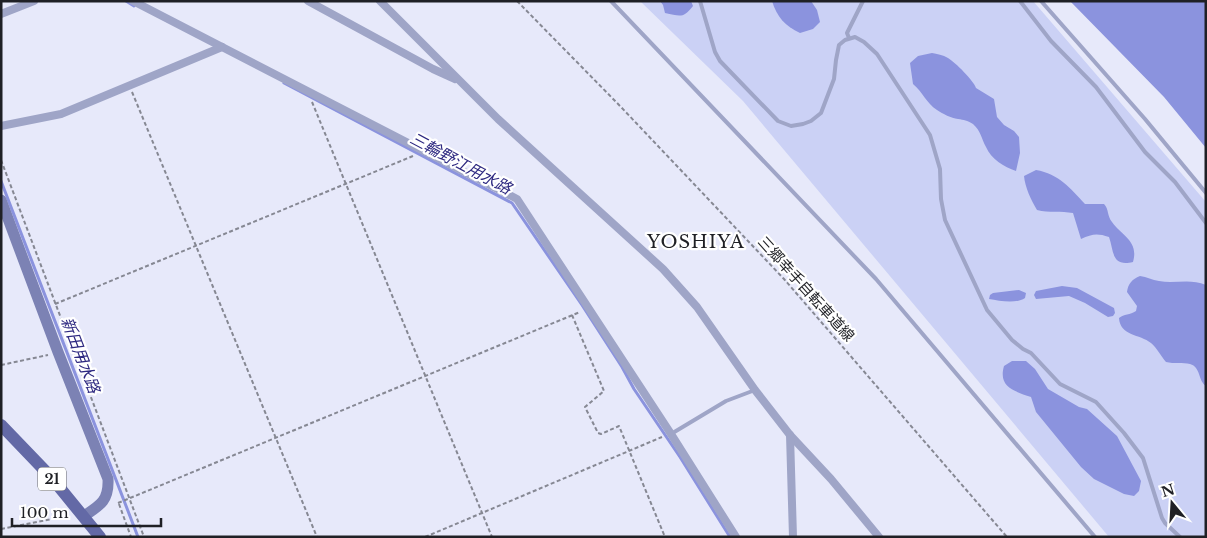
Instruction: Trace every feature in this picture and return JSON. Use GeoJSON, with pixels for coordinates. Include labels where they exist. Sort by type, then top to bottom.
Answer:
{"type":"FeatureCollection","features":[{"type":"Feature","properties":{"kind":"main road","name":"21"},"geometry":{"type":"LineString","coordinates":[[1,425],[31,455],[100,537]]}},
{"type":"Feature","properties":{"kind":"street"},"geometry":{"type":"LineString","coordinates":[[1,14],[34,1]]}},
{"type":"Feature","properties":{"kind":"street"},"geometry":{"type":"LineString","coordinates":[[133,1],[516,199],[671,434],[736,537]]}},
{"type":"Feature","properties":{"kind":"street"},"geometry":{"type":"LineString","coordinates":[[308,1],[433,69],[459,81]]}},
{"type":"Feature","properties":{"kind":"street"},"geometry":{"type":"LineString","coordinates":[[380,1],[505,126],[663,269],[697,307],[755,390],[790,435],[831,479],[879,537]]}},
{"type":"Feature","properties":{"kind":"street"},"geometry":{"type":"LineString","coordinates":[[1,126],[61,114],[222,48]]}},
{"type":"Feature","properties":{"kind":"street"},"geometry":{"type":"LineString","coordinates":[[1,200],[108,479],[107,494],[102,503],[81,513]]}},
{"type":"Feature","properties":{"kind":"street"},"geometry":{"type":"LineString","coordinates":[[790,435],[793,537]]}},
{"type":"Feature","properties":{"kind":"lane"},"geometry":{"type":"LineString","coordinates":[[610,1],[876,279],[1094,537]]}},
{"type":"Feature","properties":{"kind":"lane"},"geometry":{"type":"LineString","coordinates":[[700,1],[715,52],[720,61],[778,121],[791,126],[811,121],[821,113],[834,79],[840,45],[845,40],[855,37],[864,42],[877,54],[930,135],[940,169],[944,220],[987,310],[1012,340],[1022,349],[1031,352],[1060,384],[1096,402],[1124,433],[1143,458],[1165,524],[1180,537]]}},
{"type":"Feature","properties":{"kind":"lane"},"geometry":{"type":"LineString","coordinates":[[849,38],[847,33],[862,1]]}},
{"type":"Feature","properties":{"kind":"lane"},"geometry":{"type":"LineString","coordinates":[[1020,1],[1051,41],[1096,87],[1145,152],[1175,182],[1206,223]]}},
{"type":"Feature","properties":{"kind":"lane"},"geometry":{"type":"LineString","coordinates":[[1041,1],[1145,119],[1206,193]]}},
{"type":"Feature","properties":{"kind":"lane"},"geometry":{"type":"LineString","coordinates":[[671,434],[726,401],[755,390]]}},
{"type":"Feature","properties":{"kind":"path","name":"三郷幸手自転車道線"},"geometry":{"type":"LineString","coordinates":[[517,1],[628,114],[784,279],[1007,537]]}},
{"type":"Feature","properties":{"kind":"path"},"geometry":{"type":"LineString","coordinates":[[130,85],[195,247],[317,537]]}},
{"type":"Feature","properties":{"kind":"path"},"geometry":{"type":"LineString","coordinates":[[307,91],[492,537]]}},
{"type":"Feature","properties":{"kind":"path"},"geometry":{"type":"LineString","coordinates":[[55,304],[426,151]]}},
{"type":"Feature","properties":{"kind":"path"},"geometry":{"type":"LineString","coordinates":[[1,160],[144,537]]}},
{"type":"Feature","properties":{"kind":"path"},"geometry":{"type":"LineString","coordinates":[[118,503],[275,436],[572,316],[588,307]]}},
{"type":"Feature","properties":{"kind":"path"},"geometry":{"type":"LineString","coordinates":[[572,316],[604,392],[584,407],[598,433],[601,434],[619,426],[665,537]]}},
{"type":"Feature","properties":{"kind":"path"},"geometry":{"type":"LineString","coordinates":[[1,365],[58,352]]}},
{"type":"Feature","properties":{"kind":"path"},"geometry":{"type":"LineString","coordinates":[[425,537],[671,434]]}},
{"type":"Feature","properties":{"kind":"path"},"geometry":{"type":"LineString","coordinates":[[107,494],[118,503],[131,537]]}},
{"type":"Feature","properties":{"kind":"path"},"geometry":{"type":"LineString","coordinates":[[1,529],[81,513]]}},
{"type":"Feature","properties":{"kind":"shaded area"},"geometry":{"type":"Polygon","coordinates":[[[640,1],[1033,1],[1206,202],[1206,537],[1109,537],[743,101],[640,1]]]}},
{"type":"Feature","properties":{"kind":"water"},"geometry":{"type":"Polygon","coordinates":[[[660,1],[691,1],[693,6],[684,15],[674,15],[665,13],[660,1]]]}},
{"type":"Feature","properties":{"kind":"water"},"geometry":{"type":"Polygon","coordinates":[[[772,1],[811,1],[817,10],[820,22],[813,29],[800,33],[782,20],[776,12],[772,1]]]}},
{"type":"Feature","properties":{"kind":"water"},"geometry":{"type":"Polygon","coordinates":[[[1070,1],[1206,1],[1206,148],[1164,97],[1070,1]]]}},
{"type":"Feature","properties":{"kind":"water"},"geometry":{"type":"Polygon","coordinates":[[[932,53],[951,60],[968,76],[976,88],[994,99],[997,117],[1019,137],[1020,153],[1016,171],[1003,165],[991,155],[973,124],[966,120],[950,117],[937,110],[913,84],[910,63],[918,56],[932,53]]]}},
{"type":"Feature","properties":{"kind":"water"},"geometry":{"type":"Polygon","coordinates":[[[1036,170],[1058,178],[1085,204],[1104,204],[1112,222],[1132,244],[1134,249],[1133,262],[1126,263],[1117,260],[1109,237],[1095,235],[1081,239],[1073,213],[1037,210],[1024,176],[1036,170]]]}},
{"type":"Feature","properties":{"kind":"water"},"geometry":{"type":"Polygon","coordinates":[[[1140,276],[1159,281],[1188,281],[1206,285],[1206,386],[1203,384],[1194,366],[1187,363],[1166,362],[1151,343],[1131,334],[1120,324],[1119,318],[1136,311],[1137,306],[1127,292],[1131,282],[1140,276]]]}},
{"type":"Feature","properties":{"kind":"water"},"geometry":{"type":"Polygon","coordinates":[[[1062,286],[1077,288],[1114,308],[1115,313],[1113,316],[1108,317],[1069,296],[1036,299],[1034,295],[1036,291],[1062,286]]]}},
{"type":"Feature","properties":{"kind":"water"},"geometry":{"type":"Polygon","coordinates":[[[1019,290],[1026,293],[1025,298],[1021,300],[1008,302],[989,299],[993,293],[1019,290]]]}},
{"type":"Feature","properties":{"kind":"water"},"geometry":{"type":"Polygon","coordinates":[[[1012,361],[1026,361],[1035,369],[1048,389],[1079,407],[1087,409],[1117,436],[1141,481],[1139,491],[1134,496],[1124,494],[1094,479],[1081,467],[1036,412],[1031,397],[1013,390],[1005,383],[1003,379],[1004,366],[1012,361]]]}},
{"type":"Feature","properties":{"kind":"waterway","name":"三輪野江用水路"},"geometry":{"type":"LineString","coordinates":[[126,1],[134,6]]}},
{"type":"Feature","properties":{"kind":"waterway","name":"三輪野江用水路"},"geometry":{"type":"LineString","coordinates":[[284,83],[512,203],[582,305],[730,537]]}},
{"type":"Feature","properties":{"kind":"waterway","name":"新田用水路"},"geometry":{"type":"LineString","coordinates":[[1,181],[138,537]]}},
{"type":"Feature","properties":{"kind":"district","name":"YOSHIYA"},"geometry":{"type":"Point","coordinates":[696,242]}}]}
